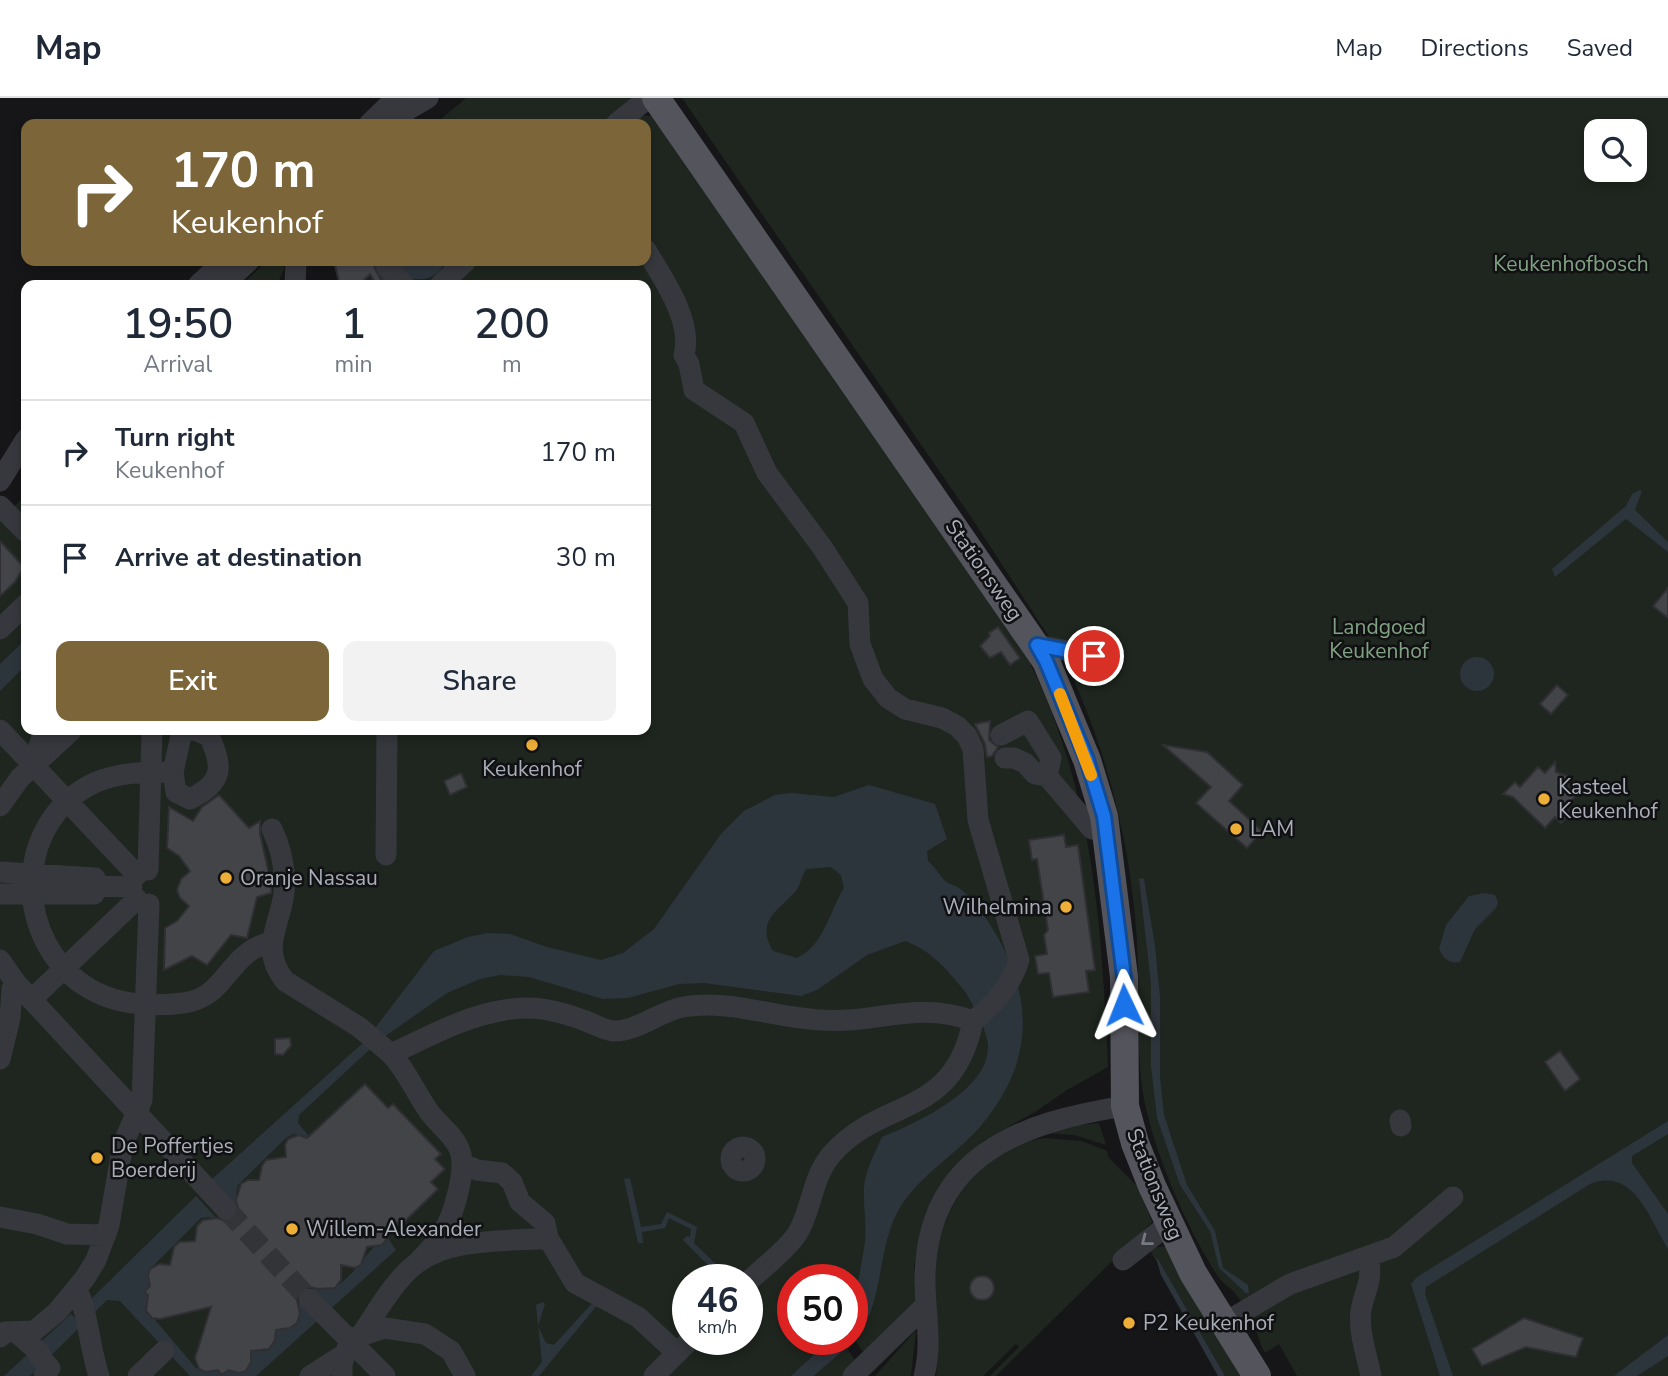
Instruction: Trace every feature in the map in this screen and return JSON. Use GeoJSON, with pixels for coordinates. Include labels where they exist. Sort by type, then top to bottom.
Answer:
{"type":"FeatureCollection","features":[{"type":"Feature","properties":{"kind":"main road","name":"Stationsweg"},"geometry":{"type":"LineString","coordinates":[[656,98],[1046,661],[1087,760],[1106,831],[1124,977],[1125,1106],[1159,1183],[1170,1223],[1193,1273],[1257,1376]]}},
{"type":"Feature","properties":{"kind":"street"},"geometry":{"type":"LineString","coordinates":[[374,119],[396,98]]}},
{"type":"Feature","properties":{"kind":"street"},"geometry":{"type":"LineString","coordinates":[[398,119],[428,98]]}},
{"type":"Feature","properties":{"kind":"street"},"geometry":{"type":"LineString","coordinates":[[621,119],[648,98]]}},
{"type":"Feature","properties":{"kind":"street"},"geometry":{"type":"LineString","coordinates":[[651,260],[681,317],[686,344],[684,355],[689,364],[694,390],[744,423],[766,473],[822,547],[858,603],[860,644],[873,679],[887,698],[905,709],[927,717],[942,718],[957,726],[973,748],[978,820],[1018,960],[1000,995],[974,1020],[966,1049],[932,1094],[855,1134],[829,1157],[814,1186],[797,1233],[763,1267]]}},
{"type":"Feature","properties":{"kind":"street"},"geometry":{"type":"LineString","coordinates":[[203,280],[219,266]]}},
{"type":"Feature","properties":{"kind":"street"},"geometry":{"type":"LineString","coordinates":[[228,280],[244,266]]}},
{"type":"Feature","properties":{"kind":"street"},"geometry":{"type":"LineString","coordinates":[[445,280],[461,266]]}},
{"type":"Feature","properties":{"kind":"street"},"geometry":{"type":"LineString","coordinates":[[0,481],[21,447]]}},
{"type":"Feature","properties":{"kind":"street"},"geometry":{"type":"LineString","coordinates":[[0,506],[21,527]]}},
{"type":"Feature","properties":{"kind":"street"},"geometry":{"type":"LineString","coordinates":[[0,629],[21,609]]}},
{"type":"Feature","properties":{"kind":"street"},"geometry":{"type":"LineString","coordinates":[[1037,645],[1094,656]]}},
{"type":"Feature","properties":{"kind":"street"},"geometry":{"type":"LineString","coordinates":[[1001,735],[1028,721],[1051,758],[1046,776]]}},
{"type":"Feature","properties":{"kind":"street"},"geometry":{"type":"LineString","coordinates":[[0,730],[68,802],[140,887]]}},
{"type":"Feature","properties":{"kind":"street"},"geometry":{"type":"LineString","coordinates":[[33,765],[42,735]]}},
{"type":"Feature","properties":{"kind":"street"},"geometry":{"type":"LineString","coordinates":[[0,806],[10,790],[33,765],[66,735]]}},
{"type":"Feature","properties":{"kind":"street"},"geometry":{"type":"LineString","coordinates":[[8,1335],[34,1331],[57,1312],[96,1260],[106,1235],[123,1144],[142,1100],[144,1005],[140,887],[152,735]]}},
{"type":"Feature","properties":{"kind":"street"},"geometry":{"type":"LineString","coordinates":[[386,855],[387,735]]}},
{"type":"Feature","properties":{"kind":"street"},"geometry":{"type":"LineString","coordinates":[[1005,758],[1014,758],[1025,763],[1035,774],[1046,776],[1092,830],[1106,831]]}},
{"type":"Feature","properties":{"kind":"street"},"geometry":{"type":"LineString","coordinates":[[173,772],[128,773],[106,779],[85,789],[68,802],[43,835],[31,884],[41,934],[64,968],[81,983],[103,995],[144,1005],[186,1003],[212,993],[248,951],[272,942]]}},
{"type":"Feature","properties":{"kind":"street"},"geometry":{"type":"LineString","coordinates":[[272,830],[283,852],[284,894],[272,942],[275,963],[285,981],[359,1027],[389,1053],[412,1081],[430,1114],[453,1139],[460,1150],[463,1164],[451,1213],[443,1233],[352,1342],[310,1376]]}},
{"type":"Feature","properties":{"kind":"street"},"geometry":{"type":"LineString","coordinates":[[0,872],[31,884]]}},
{"type":"Feature","properties":{"kind":"street"},"geometry":{"type":"LineString","coordinates":[[0,894],[31,884],[95,878],[94,886],[140,887]]}},
{"type":"Feature","properties":{"kind":"street"},"geometry":{"type":"LineString","coordinates":[[32,999],[140,887]]}},
{"type":"Feature","properties":{"kind":"street"},"geometry":{"type":"LineString","coordinates":[[0,960],[16,983],[226,1209]]}},
{"type":"Feature","properties":{"kind":"street"},"geometry":{"type":"LineString","coordinates":[[0,1059],[10,1018],[12,989],[16,983]]}},
{"type":"Feature","properties":{"kind":"street"},"geometry":{"type":"LineString","coordinates":[[389,1053],[466,1020],[504,1010],[539,1007],[612,1031],[626,1029],[682,1007],[722,1004],[820,1020],[853,1020],[910,1010],[944,1013],[974,1020]]}},
{"type":"Feature","properties":{"kind":"street"},"geometry":{"type":"LineString","coordinates":[[924,1376],[928,1335],[926,1305],[929,1238],[937,1213],[966,1169],[990,1148],[1021,1132],[1060,1120],[1125,1106]]}},
{"type":"Feature","properties":{"kind":"street"},"geometry":{"type":"LineString","coordinates":[[463,1164],[477,1170],[502,1173],[512,1182],[520,1202],[545,1223],[548,1238],[575,1283],[672,1338]]}},
{"type":"Feature","properties":{"kind":"street"},"geometry":{"type":"LineString","coordinates":[[1224,1323],[1290,1284],[1394,1247],[1453,1197]]}},
{"type":"Feature","properties":{"kind":"street"},"geometry":{"type":"LineString","coordinates":[[0,1217],[37,1224],[67,1234],[106,1235]]}},
{"type":"Feature","properties":{"kind":"street"},"geometry":{"type":"LineString","coordinates":[[1123,1260],[1170,1223]]}},
{"type":"Feature","properties":{"kind":"street"},"geometry":{"type":"LineString","coordinates":[[417,1263],[464,1245],[548,1238]]}},
{"type":"Feature","properties":{"kind":"street"},"geometry":{"type":"LineString","coordinates":[[1368,1257],[1371,1280],[1361,1310],[1361,1322],[1371,1376]]}},
{"type":"Feature","properties":{"kind":"street"},"geometry":{"type":"LineString","coordinates":[[76,1289],[81,1295],[86,1329],[99,1376]]}},
{"type":"Feature","properties":{"kind":"street"},"geometry":{"type":"LineString","coordinates":[[309,1299],[385,1376]]}},
{"type":"Feature","properties":{"kind":"street"},"geometry":{"type":"LineString","coordinates":[[853,1376],[926,1305]]}},
{"type":"Feature","properties":{"kind":"street"},"geometry":{"type":"LineString","coordinates":[[352,1342],[385,1328],[425,1334],[451,1351],[465,1376]]}},
{"type":"Feature","properties":{"kind":"street"},"geometry":{"type":"LineString","coordinates":[[8,1335],[40,1364]]}},
{"type":"Feature","properties":{"kind":"street"},"geometry":{"type":"LineString","coordinates":[[342,1376],[352,1342]]}},
{"type":"Feature","properties":{"kind":"street"},"geometry":{"type":"LineString","coordinates":[[138,1376],[164,1351]]}},
{"type":"Feature","properties":{"kind":"street"},"geometry":{"type":"LineString","coordinates":[[654,1376],[675,1355]]}},
{"type":"Feature","properties":{"kind":"green space","name":"Keukenhof"},"geometry":{"type":"Polygon","coordinates":[[[466,98],[630,98],[628,108],[635,115],[652,116],[1029,661],[1051,709],[1081,809],[1097,910],[1108,1067],[983,1141],[958,1165],[921,1230],[914,1265],[917,1300],[867,1357],[868,1264],[777,1264],[777,1355],[827,1355],[804,1376],[0,1376],[0,520],[21,500],[21,735],[651,735],[651,280],[338,280],[334,266],[651,266],[651,119],[441,119],[466,98]]]}},
{"type":"Feature","properties":{"kind":"green space","name":"Landgoed Keukenhof"},"geometry":{"type":"Polygon","coordinates":[[[682,98],[1668,98],[1668,1376],[1297,1376],[1279,1344],[1265,1353],[1247,1311],[1234,1292],[1219,1278],[1187,1220],[1167,1176],[1152,1133],[1143,1095],[1139,1058],[1136,925],[1125,848],[1107,771],[1081,697],[1065,661],[1079,659],[1051,640],[971,517],[682,98]]]}},
{"type":"Feature","properties":{"kind":"green space"},"geometry":{"type":"Polygon","coordinates":[[[262,266],[284,266],[279,280],[246,280],[262,266]]]}},
{"type":"Feature","properties":{"kind":"green space"},"geometry":{"type":"Polygon","coordinates":[[[1099,1123],[1106,1145],[1074,1135],[1043,1133],[1070,1126],[1099,1123]]]}},
{"type":"Feature","properties":{"kind":"green space"},"geometry":{"type":"Polygon","coordinates":[[[1045,1138],[1082,1141],[1107,1151],[1109,1158],[1139,1188],[1152,1222],[996,1376],[990,1376],[1019,1347],[1016,1344],[983,1376],[936,1376],[936,1259],[941,1234],[950,1211],[979,1170],[998,1155],[1020,1144],[1045,1138]]]}},
{"type":"Feature","properties":{"kind":"green space"},"geometry":{"type":"Polygon","coordinates":[[[1173,1246],[1248,1376],[1225,1376],[1158,1259],[1155,1260],[1152,1249],[1145,1248],[1173,1246]]]}},
{"type":"Feature","properties":{"kind":"green space"},"geometry":{"type":"Polygon","coordinates":[[[916,1330],[911,1376],[875,1376],[916,1330]]]}},
{"type":"Feature","properties":{"kind":"green space"},"geometry":{"type":"Polygon","coordinates":[[[837,1355],[852,1355],[857,1363],[851,1376],[814,1376],[837,1355]]]}},
{"type":"Feature","properties":{"kind":"shaded area"},"geometry":{"type":"Polygon","coordinates":[[[394,266],[443,266],[434,276],[428,278],[404,276],[400,280],[379,280],[394,266]]]}},
{"type":"Feature","properties":{"kind":"shaded area"},"geometry":{"type":"Polygon","coordinates":[[[1642,491],[1635,510],[1668,542],[1668,552],[1626,519],[1555,577],[1552,569],[1626,506],[1632,494],[1642,491]]]}},
{"type":"Feature","properties":{"kind":"shaded area"},"geometry":{"type":"Polygon","coordinates":[[[21,644],[21,670],[0,691],[0,664],[21,644]]]}},
{"type":"Feature","properties":{"kind":"shaded area"},"geometry":{"type":"Polygon","coordinates":[[[1477,657],[1489,662],[1494,674],[1489,686],[1477,691],[1465,686],[1460,674],[1465,662],[1477,657]]]}},
{"type":"Feature","properties":{"kind":"shaded area"},"geometry":{"type":"Polygon","coordinates":[[[869,785],[935,804],[947,839],[927,851],[928,861],[945,881],[959,888],[981,911],[1011,966],[1020,993],[1023,1020],[1021,1047],[1013,1074],[999,1101],[979,1128],[925,1177],[898,1211],[891,1226],[868,1318],[868,1264],[861,1264],[866,1228],[865,1181],[882,1137],[930,1114],[963,1091],[976,1078],[985,1063],[988,1047],[981,1023],[967,994],[937,960],[905,941],[867,955],[817,990],[801,996],[704,983],[679,984],[628,998],[603,999],[529,977],[500,975],[480,979],[447,993],[381,1039],[299,1115],[298,1123],[308,1135],[307,1138],[295,1134],[287,1137],[238,1185],[236,1194],[240,1201],[233,1209],[210,1181],[365,1041],[434,951],[468,937],[488,933],[510,934],[547,947],[601,960],[623,953],[654,929],[721,834],[744,811],[775,795],[791,793],[834,797],[869,785]],[[831,867],[806,869],[795,892],[775,912],[767,925],[768,941],[773,951],[797,958],[814,945],[844,888],[841,875],[831,867]]]}},
{"type":"Feature","properties":{"kind":"shaded area"},"geometry":{"type":"Polygon","coordinates":[[[1139,878],[1144,879],[1155,946],[1160,997],[1160,1077],[1164,1115],[1187,1185],[1215,1231],[1223,1268],[1248,1285],[1249,1293],[1219,1268],[1210,1231],[1180,1185],[1157,1118],[1151,1066],[1151,984],[1139,878]]]}},
{"type":"Feature","properties":{"kind":"shaded area"},"geometry":{"type":"Polygon","coordinates":[[[1485,893],[1495,895],[1498,902],[1496,908],[1475,929],[1460,962],[1449,961],[1439,949],[1446,925],[1469,896],[1485,893]]]}},
{"type":"Feature","properties":{"kind":"shaded area"},"geometry":{"type":"Polygon","coordinates":[[[1668,1121],[1668,1134],[1632,1156],[1632,1163],[1668,1214],[1668,1249],[1647,1210],[1629,1189],[1618,1183],[1605,1181],[1590,1184],[1426,1287],[1425,1294],[1453,1376],[1440,1376],[1411,1284],[1417,1277],[1668,1121]]]}},
{"type":"Feature","properties":{"kind":"shaded area"},"geometry":{"type":"Polygon","coordinates":[[[630,1178],[641,1227],[661,1224],[667,1212],[697,1227],[694,1243],[716,1264],[707,1264],[683,1240],[687,1236],[690,1237],[691,1229],[669,1218],[665,1228],[642,1232],[643,1243],[638,1243],[624,1179],[630,1178]]]}},
{"type":"Feature","properties":{"kind":"shaded area"},"geometry":{"type":"Polygon","coordinates":[[[196,1196],[219,1221],[209,1217],[201,1218],[150,1269],[148,1276],[151,1285],[144,1292],[149,1297],[145,1308],[196,1368],[206,1372],[217,1369],[222,1374],[229,1369],[239,1373],[246,1371],[251,1362],[248,1351],[264,1351],[272,1347],[275,1336],[272,1329],[294,1326],[299,1318],[296,1307],[318,1286],[326,1289],[342,1282],[375,1246],[382,1245],[388,1238],[396,1250],[256,1376],[190,1376],[120,1301],[107,1300],[94,1313],[87,1303],[196,1196]]]}},
{"type":"Feature","properties":{"kind":"shaded area"},"geometry":{"type":"Polygon","coordinates":[[[1156,1258],[1225,1376],[1218,1376],[1161,1275],[1156,1258]]]}},
{"type":"Feature","properties":{"kind":"shaded area"},"geometry":{"type":"Polygon","coordinates":[[[595,1300],[599,1303],[539,1376],[531,1376],[542,1362],[538,1327],[546,1343],[554,1345],[595,1300]]]}},
{"type":"Feature","properties":{"kind":"shaded area"},"geometry":{"type":"Polygon","coordinates":[[[543,1302],[545,1304],[538,1326],[536,1305],[543,1302]]]}},
{"type":"Feature","properties":{"kind":"shaded area"},"geometry":{"type":"Polygon","coordinates":[[[71,1314],[78,1321],[79,1328],[30,1376],[4,1376],[71,1314]]]}},
{"type":"Feature","properties":{"kind":"shaded area"},"geometry":{"type":"Polygon","coordinates":[[[1668,1335],[1668,1356],[1637,1376],[1614,1376],[1668,1335]]]}},
{"type":"Feature","properties":{"kind":"shaded area"},"geometry":{"type":"Polygon","coordinates":[[[814,1355],[837,1355],[814,1376],[791,1376],[814,1355]]]}},
{"type":"Feature","properties":{"kind":"building"},"geometry":{"type":"Polygon","coordinates":[[[335,266],[374,266],[381,280],[374,280],[370,274],[364,280],[339,280],[335,266]]]}},
{"type":"Feature","properties":{"kind":"building"},"geometry":{"type":"Polygon","coordinates":[[[0,541],[21,564],[21,572],[0,596],[0,541]]]}},
{"type":"Feature","properties":{"kind":"building"},"geometry":{"type":"Polygon","coordinates":[[[1668,588],[1668,618],[1653,606],[1668,588]]]}},
{"type":"Feature","properties":{"kind":"building"},"geometry":{"type":"Polygon","coordinates":[[[998,627],[1020,658],[1010,665],[1001,652],[990,658],[980,646],[990,636],[989,633],[998,627]]]}},
{"type":"Feature","properties":{"kind":"building"},"geometry":{"type":"Polygon","coordinates":[[[1557,685],[1568,695],[1551,714],[1540,704],[1557,685]]]}},
{"type":"Feature","properties":{"kind":"building"},"geometry":{"type":"Polygon","coordinates":[[[990,721],[989,740],[998,747],[992,756],[987,757],[985,744],[975,724],[990,721]]]}},
{"type":"Feature","properties":{"kind":"building"},"geometry":{"type":"Polygon","coordinates":[[[1163,745],[1207,752],[1243,785],[1229,801],[1262,831],[1247,848],[1196,803],[1211,787],[1163,745]]]}},
{"type":"Feature","properties":{"kind":"building","name":"Kasteel Keukenhof"},"geometry":{"type":"Polygon","coordinates":[[[1555,762],[1556,772],[1567,776],[1568,787],[1576,795],[1565,808],[1570,813],[1561,823],[1555,817],[1545,828],[1513,797],[1503,794],[1515,782],[1520,787],[1538,767],[1545,773],[1555,762]]]}},
{"type":"Feature","properties":{"kind":"building"},"geometry":{"type":"Polygon","coordinates":[[[461,773],[467,787],[450,795],[444,781],[461,773]]]}},
{"type":"Feature","properties":{"kind":"building","name":"Oranje Nassau"},"geometry":{"type":"Polygon","coordinates":[[[219,795],[249,828],[260,821],[271,893],[257,897],[247,938],[231,935],[207,965],[192,956],[164,970],[165,928],[177,921],[189,906],[180,898],[177,890],[181,879],[190,871],[179,856],[167,848],[169,807],[193,821],[202,807],[219,795]]]}},
{"type":"Feature","properties":{"kind":"building","name":"Wilhelmina"},"geometry":{"type":"Polygon","coordinates":[[[1064,835],[1066,847],[1078,845],[1095,970],[1086,971],[1089,992],[1053,997],[1049,973],[1038,974],[1035,956],[1047,954],[1044,935],[1048,930],[1037,859],[1032,860],[1029,840],[1064,835]]]}},
{"type":"Feature","properties":{"kind":"building"},"geometry":{"type":"Polygon","coordinates":[[[290,1038],[291,1046],[283,1055],[275,1054],[275,1039],[290,1038]]]}},
{"type":"Feature","properties":{"kind":"building"},"geometry":{"type":"Polygon","coordinates":[[[1560,1051],[1580,1079],[1565,1091],[1545,1062],[1560,1051]]]}},
{"type":"Feature","properties":{"kind":"building","name":"Willem-Alexander"},"geometry":{"type":"Polygon","coordinates":[[[365,1084],[388,1108],[393,1104],[441,1154],[435,1159],[445,1169],[431,1182],[438,1189],[400,1226],[392,1218],[388,1238],[382,1245],[367,1247],[361,1265],[355,1268],[341,1265],[341,1280],[335,1288],[318,1289],[306,1286],[300,1289],[296,1296],[300,1314],[297,1323],[290,1328],[276,1330],[275,1340],[269,1349],[251,1351],[251,1362],[246,1371],[239,1373],[228,1370],[222,1375],[218,1370],[206,1372],[199,1369],[195,1358],[211,1307],[160,1319],[152,1318],[146,1311],[148,1295],[144,1292],[150,1286],[150,1269],[159,1264],[170,1265],[174,1247],[179,1242],[195,1241],[197,1226],[203,1220],[217,1218],[228,1222],[234,1219],[239,1212],[236,1200],[241,1184],[248,1180],[259,1180],[266,1160],[286,1157],[285,1145],[288,1139],[299,1135],[307,1138],[365,1084]]]}},
{"type":"Feature","properties":{"kind":"building"},"geometry":{"type":"Polygon","coordinates":[[[982,1276],[991,1279],[994,1288],[991,1297],[982,1300],[973,1297],[970,1288],[973,1279],[982,1276]]]}},
{"type":"Feature","properties":{"kind":"building"},"geometry":{"type":"Polygon","coordinates":[[[1524,1318],[1583,1338],[1576,1357],[1526,1347],[1482,1366],[1472,1349],[1524,1318]]]}},
{"type":"Feature","properties":{"kind":"tunnel"},"geometry":{"type":"LineString","coordinates":[[226,1209],[309,1299]]}},
{"type":"Feature","properties":{"kind":"slow traffic"},"geometry":{"type":"LineString","coordinates":[[1060,694],[1091,775]]}},
{"type":"Feature","properties":{"kind":"place","name":"Keukenhof"},"geometry":{"type":"Point","coordinates":[532,745]}},
{"type":"Feature","properties":{"kind":"place","name":"Kasteel Keukenhof"},"geometry":{"type":"Point","coordinates":[1544,799]}},
{"type":"Feature","properties":{"kind":"place","name":"LAM"},"geometry":{"type":"Point","coordinates":[1236,829]}},
{"type":"Feature","properties":{"kind":"place","name":"Oranje Nassau"},"geometry":{"type":"Point","coordinates":[226,878]}},
{"type":"Feature","properties":{"kind":"place","name":"Wilhelmina"},"geometry":{"type":"Point","coordinates":[1066,907]}},
{"type":"Feature","properties":{"kind":"place","name":"De Poffertjes Boerderij"},"geometry":{"type":"Point","coordinates":[97,1158]}},
{"type":"Feature","properties":{"kind":"place","name":"Willem-Alexander"},"geometry":{"type":"Point","coordinates":[292,1229]}},
{"type":"Feature","properties":{"kind":"place","name":"P2 Keukenhof"},"geometry":{"type":"Point","coordinates":[1129,1323]}},
{"type":"Feature","properties":{"kind":"route"},"geometry":{"type":"LineString","coordinates":[[1094,656],[1037,645],[1087,760],[1104,816],[1124,977],[1124,1005]]}},
{"type":"Feature","properties":{"kind":"park label","name":"Keukenhofbosch"},"geometry":{"type":"Point","coordinates":[1571,264]}}]}
